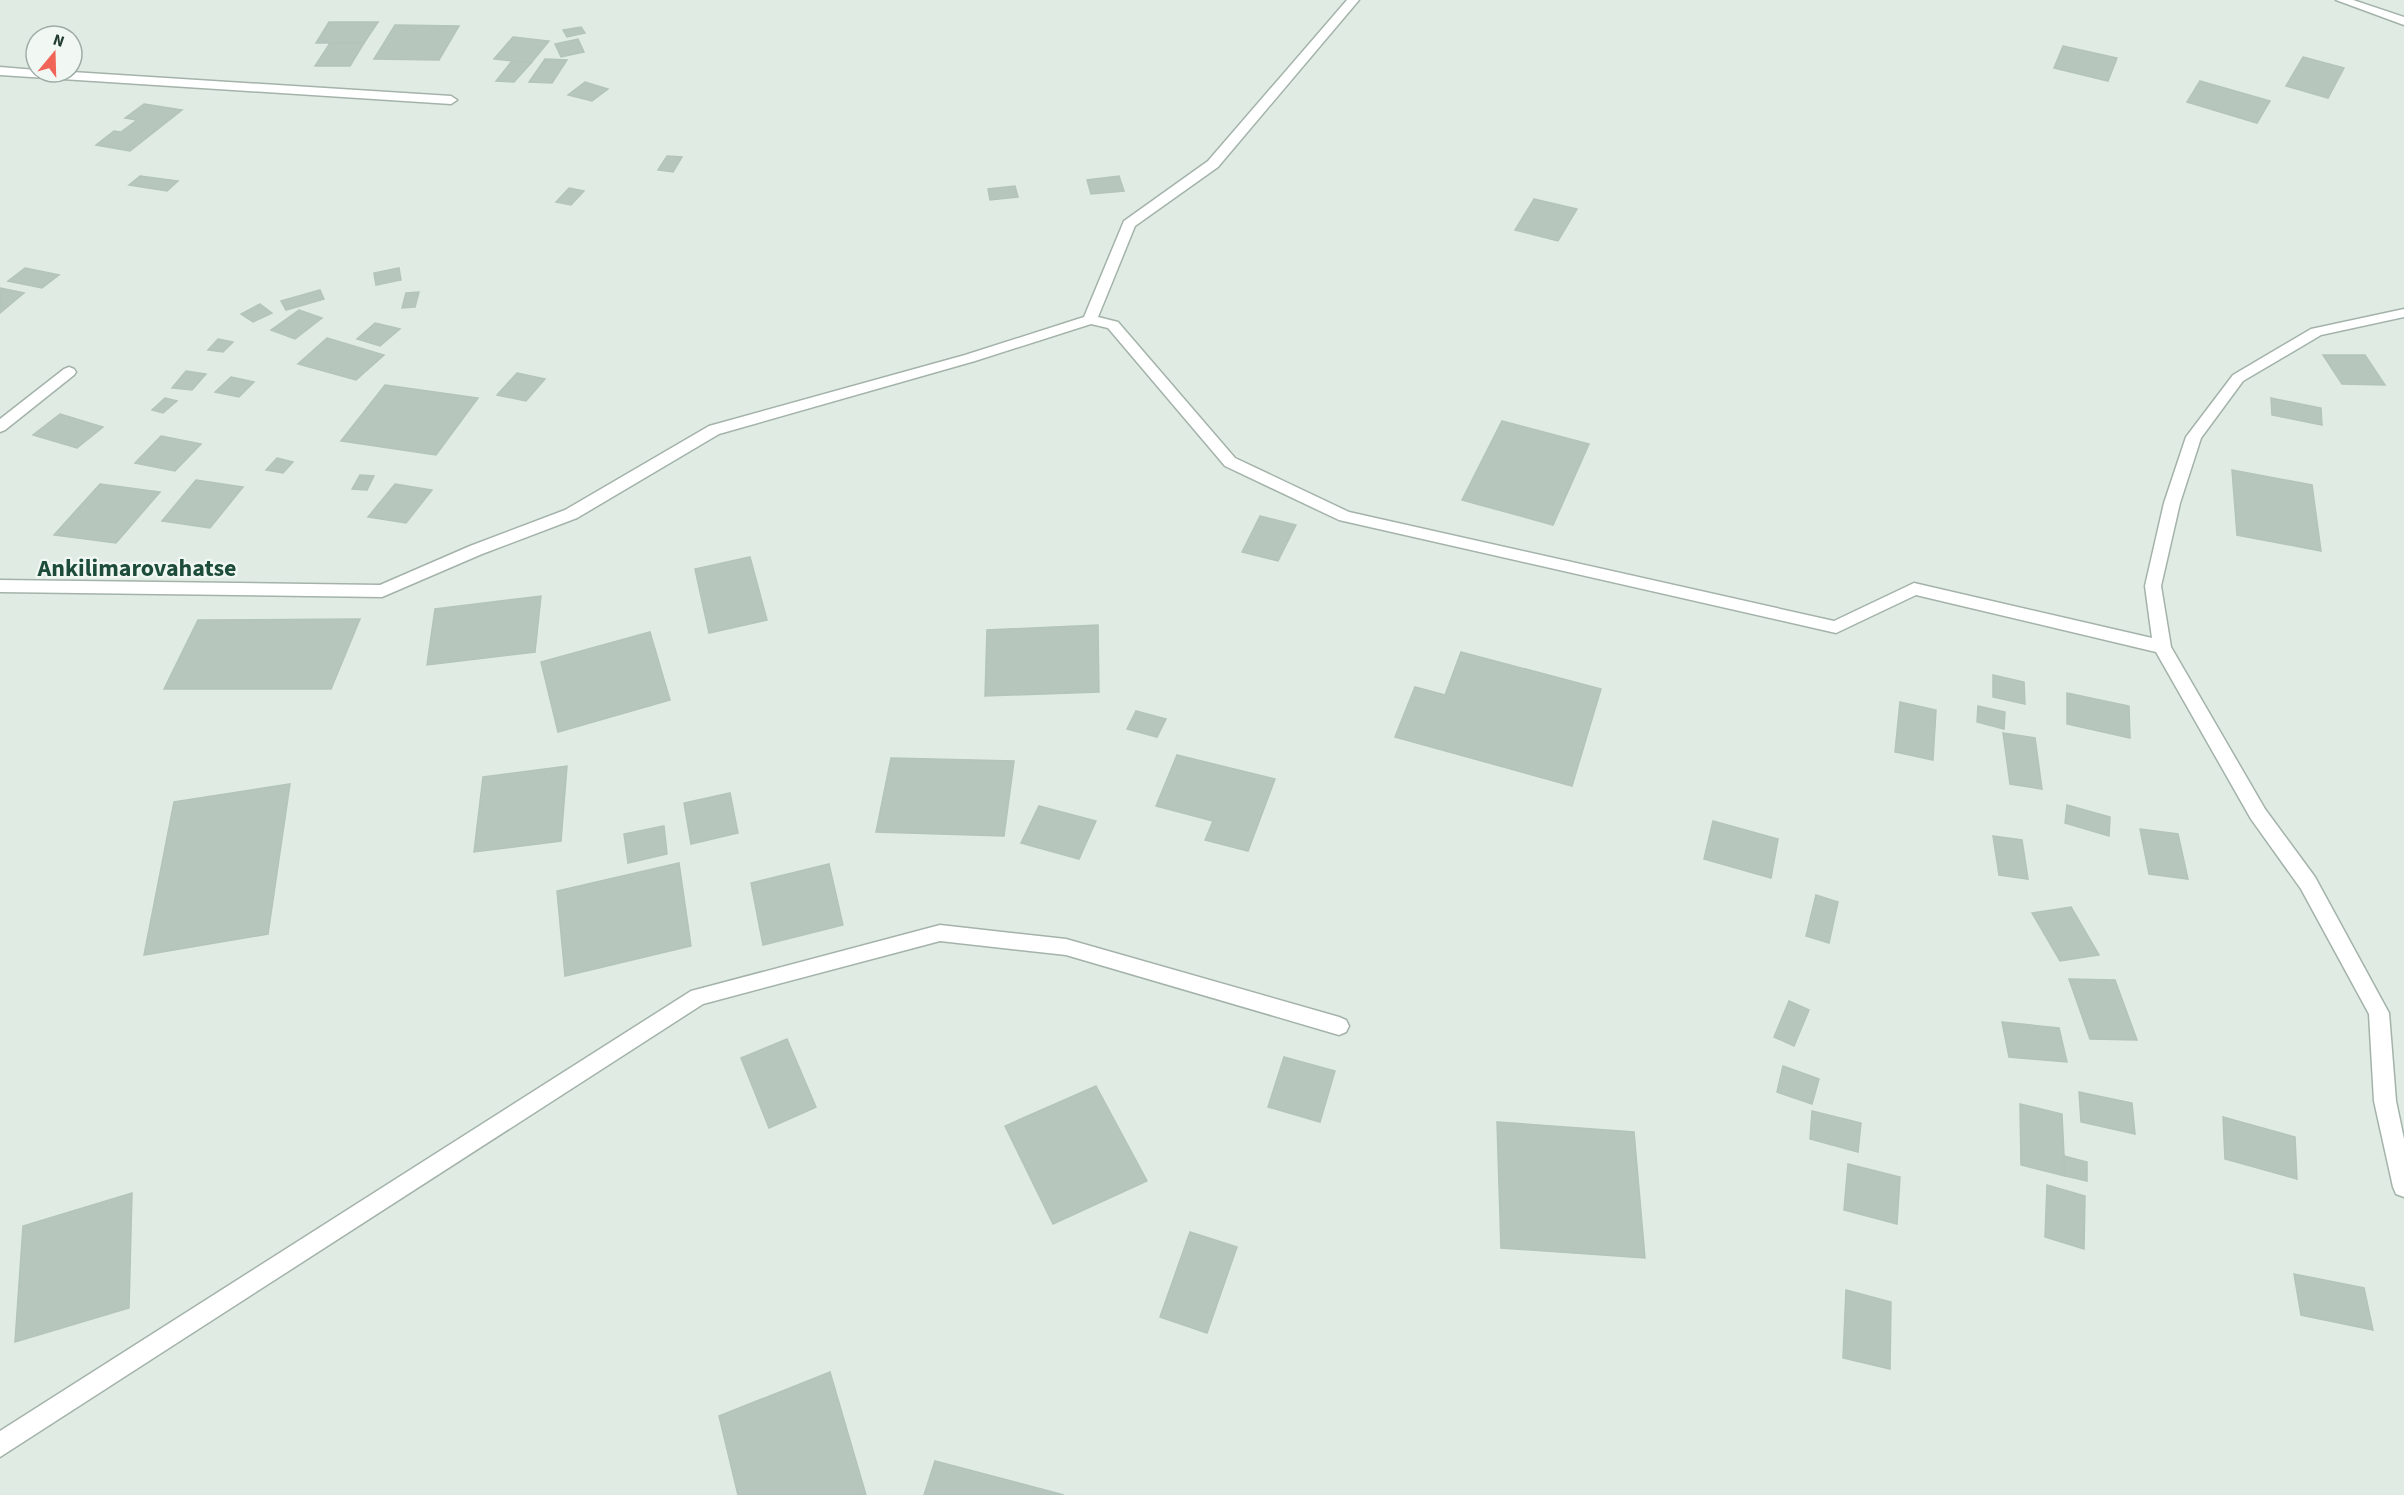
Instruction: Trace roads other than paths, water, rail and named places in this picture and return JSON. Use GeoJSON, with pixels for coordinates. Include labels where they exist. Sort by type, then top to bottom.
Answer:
{"type":"FeatureCollection","features":[{"type":"Feature","properties":{"kind":"street"},"geometry":{"type":"LineString","coordinates":[[1090,320],[1129,224],[1213,164],[1353,0]]}},
{"type":"Feature","properties":{"kind":"street"},"geometry":{"type":"LineString","coordinates":[[2342,0],[2404,21]]}},
{"type":"Feature","properties":{"kind":"street"},"geometry":{"type":"LineString","coordinates":[[0,71],[451,100]]}},
{"type":"Feature","properties":{"kind":"street"},"geometry":{"type":"LineString","coordinates":[[2404,314],[2316,332],[2238,378],[2193,437],[2172,503],[2153,586],[2162,647],[2258,814],[2308,883],[2379,1013],[2385,1101],[2404,1187]]}},
{"type":"Feature","properties":{"kind":"street"},"geometry":{"type":"LineString","coordinates":[[0,586],[382,591],[476,550],[571,514],[714,429],[970,358],[1090,320],[1113,325],[1230,462],[1345,516],[1836,627],[1914,590],[2162,647]]}},
{"type":"Feature","properties":{"kind":"street"},"geometry":{"type":"LineString","coordinates":[[0,427],[69,372]]}},
{"type":"Feature","properties":{"kind":"street"},"geometry":{"type":"LineString","coordinates":[[0,1445],[698,996],[940,933],[1066,947],[1339,1026]]}},
{"type":"Feature","properties":{"kind":"district","name":"Ankilimarovahatse"},"geometry":{"type":"Point","coordinates":[137,568]}}]}
